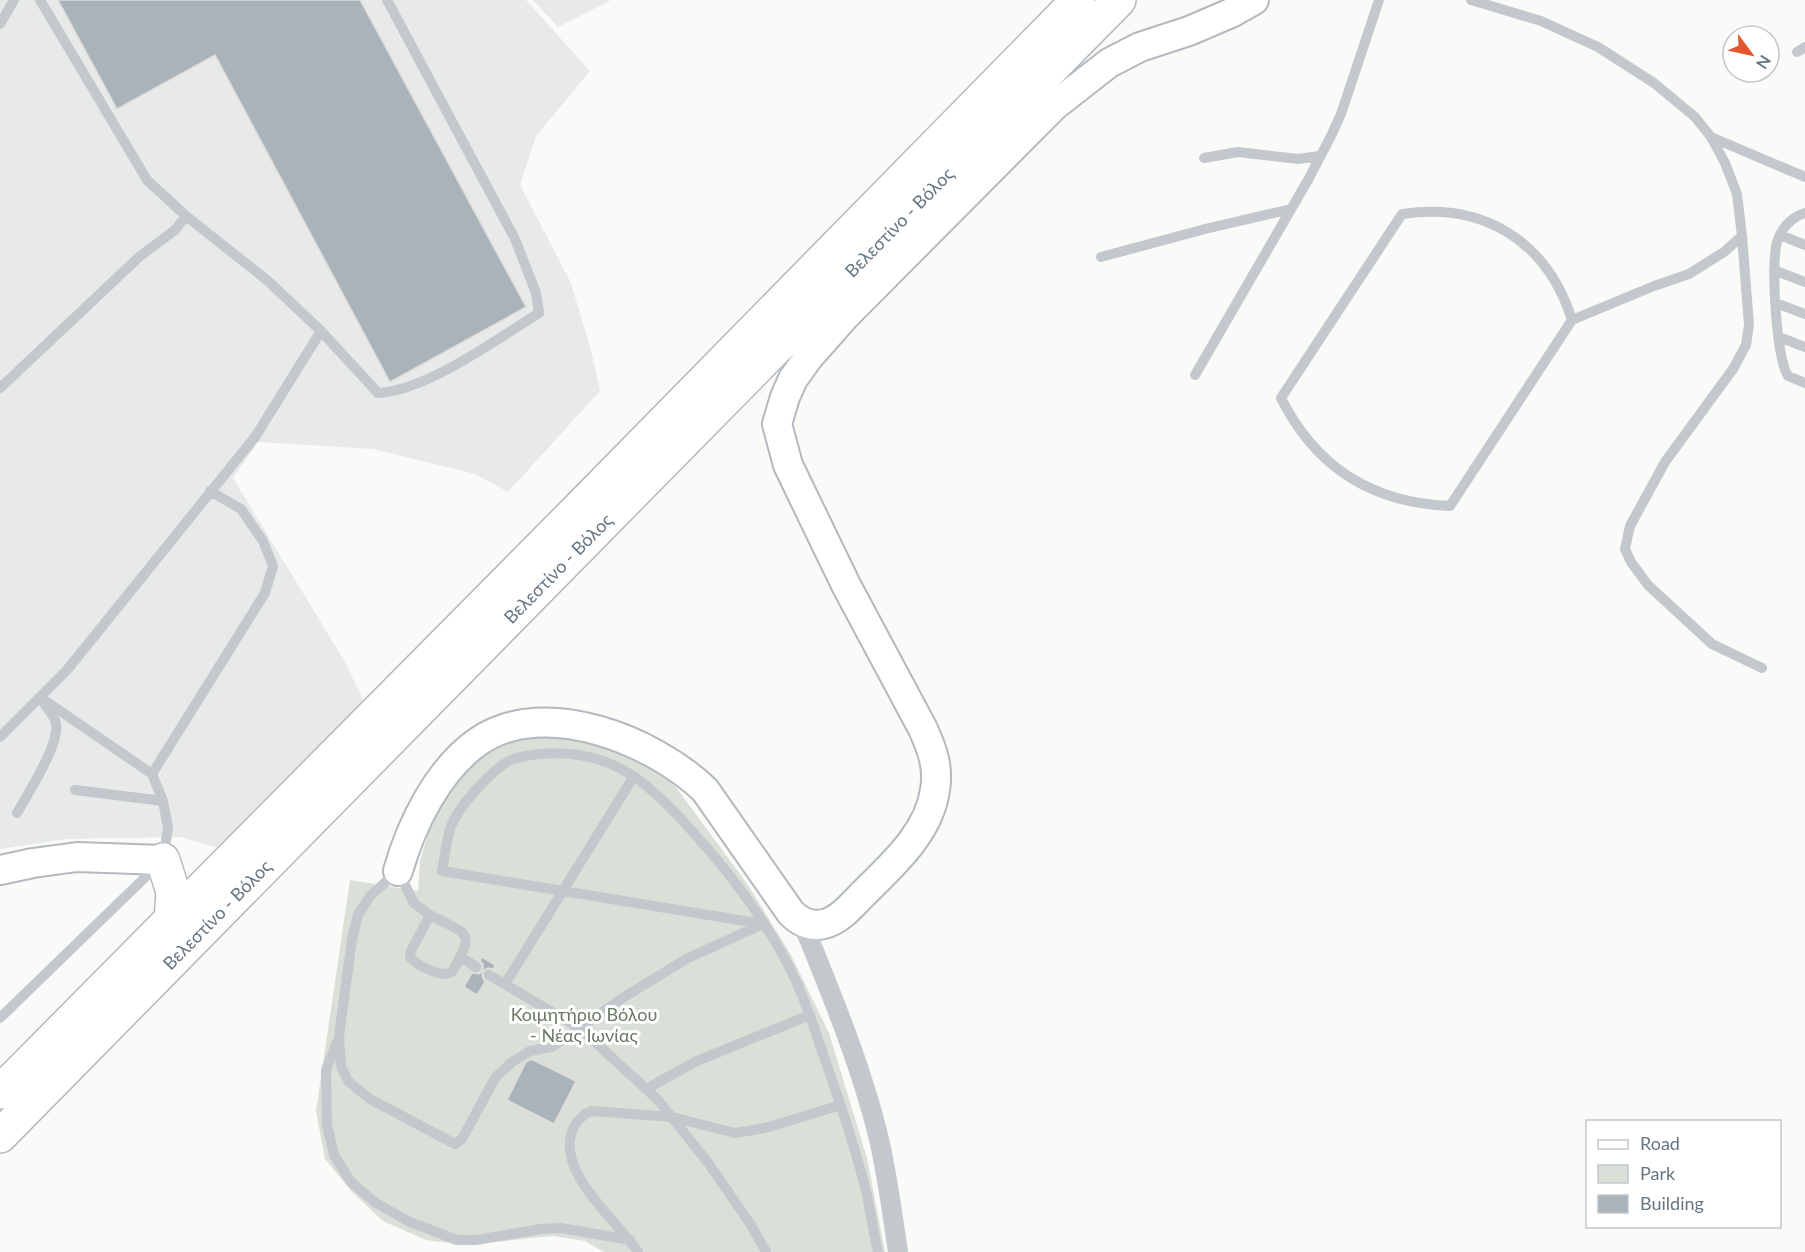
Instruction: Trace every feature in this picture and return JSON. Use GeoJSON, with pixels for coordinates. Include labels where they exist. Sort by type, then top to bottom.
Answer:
{"type":"FeatureCollection","features":[{"type":"Feature","properties":{"kind":"highway","name":"Βελεστίνο - Βόλος"},"geometry":{"type":"LineString","coordinates":[[0,1092],[218,874],[1078,0]]}},
{"type":"Feature","properties":{"kind":"highway","name":"Βελεστίνο - Βόλος"},"geometry":{"type":"LineString","coordinates":[[0,1136],[1119,0]]}},
{"type":"Feature","properties":{"kind":"highway"},"geometry":{"type":"LineString","coordinates":[[163,860],[218,874]]}},
{"type":"Feature","properties":{"kind":"highway"},"geometry":{"type":"LineString","coordinates":[[163,860],[173,891],[171,921]]}},
{"type":"Feature","properties":{"kind":"street"},"geometry":{"type":"LineString","coordinates":[[398,871],[417,818],[446,775],[467,751],[489,736],[524,725],[555,724],[600,731],[645,748],[691,777],[705,790],[786,907],[802,922],[814,925],[836,919],[897,860],[924,821],[935,792],[937,774],[934,753],[846,585],[788,465],[777,424],[780,409],[793,379],[808,358],[846,315],[1054,106],[1077,86],[1109,63],[1140,46],[1189,31],[1231,14],[1254,0]]}},
{"type":"Feature","properties":{"kind":"street"},"geometry":{"type":"LineString","coordinates":[[0,870],[77,857],[163,860]]}},
{"type":"Feature","properties":{"kind":"street"},"geometry":{"type":"LineString","coordinates":[[802,922],[831,993],[868,1103],[880,1146],[898,1252]]}},
{"type":"Feature","properties":{"kind":"lane"},"geometry":{"type":"LineString","coordinates":[[0,24],[14,0]]}},
{"type":"Feature","properties":{"kind":"lane"},"geometry":{"type":"LineString","coordinates":[[40,0],[147,180],[186,216],[268,281],[321,331],[378,393],[394,392],[450,368],[539,312],[536,293],[515,239],[387,0]]}},
{"type":"Feature","properties":{"kind":"lane"},"geometry":{"type":"LineString","coordinates":[[1195,375],[1291,209],[1341,114],[1379,0]]}},
{"type":"Feature","properties":{"kind":"lane"},"geometry":{"type":"LineString","coordinates":[[1471,0],[1541,21],[1598,47],[1654,83],[1695,117],[1711,136],[1725,163],[1737,194],[1742,236],[1749,325],[1746,345],[1733,369],[1665,462],[1630,526],[1625,549],[1631,562],[1648,585],[1712,644],[1762,668]]}},
{"type":"Feature","properties":{"kind":"lane"},"geometry":{"type":"LineString","coordinates":[[1711,136],[1805,177]]}},
{"type":"Feature","properties":{"kind":"lane"},"geometry":{"type":"LineString","coordinates":[[1204,158],[1238,152],[1298,159],[1319,156]]}},
{"type":"Feature","properties":{"kind":"lane"},"geometry":{"type":"LineString","coordinates":[[1101,257],[1291,209]]}},
{"type":"Feature","properties":{"kind":"lane"},"geometry":{"type":"LineString","coordinates":[[1572,320],[1566,302],[1548,270],[1523,243],[1508,232],[1491,223],[1456,213],[1420,211],[1402,214],[1281,399],[1290,417],[1315,450],[1347,477],[1386,496],[1428,505],[1450,506],[1572,320],[1689,274],[1724,252],[1742,236]]}},
{"type":"Feature","properties":{"kind":"lane"},"geometry":{"type":"LineString","coordinates":[[1805,213],[1794,217],[1780,235],[1774,270],[1784,369],[1788,376],[1805,383]]}},
{"type":"Feature","properties":{"kind":"lane"},"geometry":{"type":"LineString","coordinates":[[0,388],[139,257],[176,230],[186,216]]}},
{"type":"Feature","properties":{"kind":"lane"},"geometry":{"type":"LineString","coordinates":[[1780,235],[1805,245]]}},
{"type":"Feature","properties":{"kind":"lane"},"geometry":{"type":"LineString","coordinates":[[1774,270],[1805,282]]}},
{"type":"Feature","properties":{"kind":"lane"},"geometry":{"type":"LineString","coordinates":[[1776,303],[1805,314]]}},
{"type":"Feature","properties":{"kind":"lane"},"geometry":{"type":"LineString","coordinates":[[0,737],[67,670],[255,437],[321,331]]}},
{"type":"Feature","properties":{"kind":"lane"},"geometry":{"type":"LineString","coordinates":[[1779,337],[1805,347]]}},
{"type":"Feature","properties":{"kind":"lane"},"geometry":{"type":"LineString","coordinates":[[152,774],[265,593],[273,566],[264,541],[241,509],[210,491]]}},
{"type":"Feature","properties":{"kind":"lane"},"geometry":{"type":"LineString","coordinates":[[0,1018],[163,860],[168,828],[163,801],[152,774],[40,697]]}},
{"type":"Feature","properties":{"kind":"lane"},"geometry":{"type":"LineString","coordinates":[[16,813],[46,761],[54,738],[56,723],[40,697]]}},
{"type":"Feature","properties":{"kind":"lane"},"geometry":{"type":"LineString","coordinates":[[763,924],[442,871],[451,827],[462,808],[488,778],[504,764],[522,756],[551,753],[586,755],[614,765],[634,776],[655,793],[703,843],[763,924],[777,944],[810,1015],[841,1105],[862,1174],[878,1252]]}},
{"type":"Feature","properties":{"kind":"lane"},"geometry":{"type":"LineString","coordinates":[[505,984],[634,776]]}},
{"type":"Feature","properties":{"kind":"lane"},"geometry":{"type":"LineString","coordinates":[[75,790],[163,801]]}},
{"type":"Feature","properties":{"kind":"lane"},"geometry":{"type":"LineString","coordinates":[[430,915],[410,953],[411,960],[446,975],[452,972],[461,957],[466,945],[466,936],[462,931],[430,915],[414,903],[398,871],[370,896],[358,915],[352,939],[339,1036],[341,1066],[348,1081],[370,1099],[455,1144],[462,1139],[495,1078],[512,1062],[530,1051],[552,1047],[624,997],[688,958],[763,924]]}},
{"type":"Feature","properties":{"kind":"lane"},"geometry":{"type":"LineString","coordinates":[[461,957],[476,967]]}},
{"type":"Feature","properties":{"kind":"lane"},"geometry":{"type":"LineString","coordinates":[[489,975],[581,1029],[658,1100],[709,1164],[751,1225],[766,1252]]}},
{"type":"Feature","properties":{"kind":"lane"},"geometry":{"type":"LineString","coordinates":[[646,1089],[697,1061],[810,1015]]}},
{"type":"Feature","properties":{"kind":"lane"},"geometry":{"type":"LineString","coordinates":[[339,1036],[326,1070],[327,1125],[333,1155],[351,1182],[376,1203],[410,1222],[457,1240],[476,1240],[541,1229],[561,1228],[630,1240]]}},
{"type":"Feature","properties":{"kind":"lane"},"geometry":{"type":"LineString","coordinates":[[638,1252],[574,1170],[568,1151],[574,1126],[584,1114],[591,1111],[672,1117],[735,1133],[765,1128],[841,1105]]}},
{"type":"Feature","properties":{"kind":"shaded area"},"geometry":{"type":"Polygon","coordinates":[[[0,0],[526,0],[590,71],[536,136],[520,185],[571,283],[592,354],[600,391],[508,492],[475,474],[373,449],[258,442],[233,478],[345,662],[365,704],[219,848],[180,837],[66,839],[0,849],[0,0]]]}},
{"type":"Feature","properties":{"kind":"shaded area"},"geometry":{"type":"Polygon","coordinates":[[[533,0],[611,0],[558,27],[533,0]]]}},
{"type":"Feature","properties":{"kind":"green space","name":"Κοιμητήριο Βόλου - Νέας Ιωνίας"},"geometry":{"type":"Polygon","coordinates":[[[535,733],[574,734],[640,757],[675,786],[748,885],[791,955],[829,1033],[867,1158],[885,1252],[604,1252],[585,1241],[553,1236],[465,1245],[426,1240],[383,1221],[352,1192],[325,1159],[316,1111],[350,880],[418,891],[420,861],[434,812],[446,787],[493,742],[535,733]]]}},
{"type":"Feature","properties":{"kind":"building"},"geometry":{"type":"Polygon","coordinates":[[[58,0],[360,0],[526,307],[390,382],[215,55],[117,109],[58,0]]]}},
{"type":"Feature","properties":{"kind":"building"},"geometry":{"type":"Polygon","coordinates":[[[482,957],[495,965],[493,969],[488,968],[483,971],[483,964],[480,961],[482,957]]]}},
{"type":"Feature","properties":{"kind":"building"},"geometry":{"type":"Polygon","coordinates":[[[483,971],[482,976],[485,982],[477,995],[464,987],[472,973],[479,974],[483,971]]]}},
{"type":"Feature","properties":{"kind":"building"},"geometry":{"type":"Polygon","coordinates":[[[531,1059],[576,1081],[554,1124],[507,1100],[526,1062],[531,1059]]]}}]}
